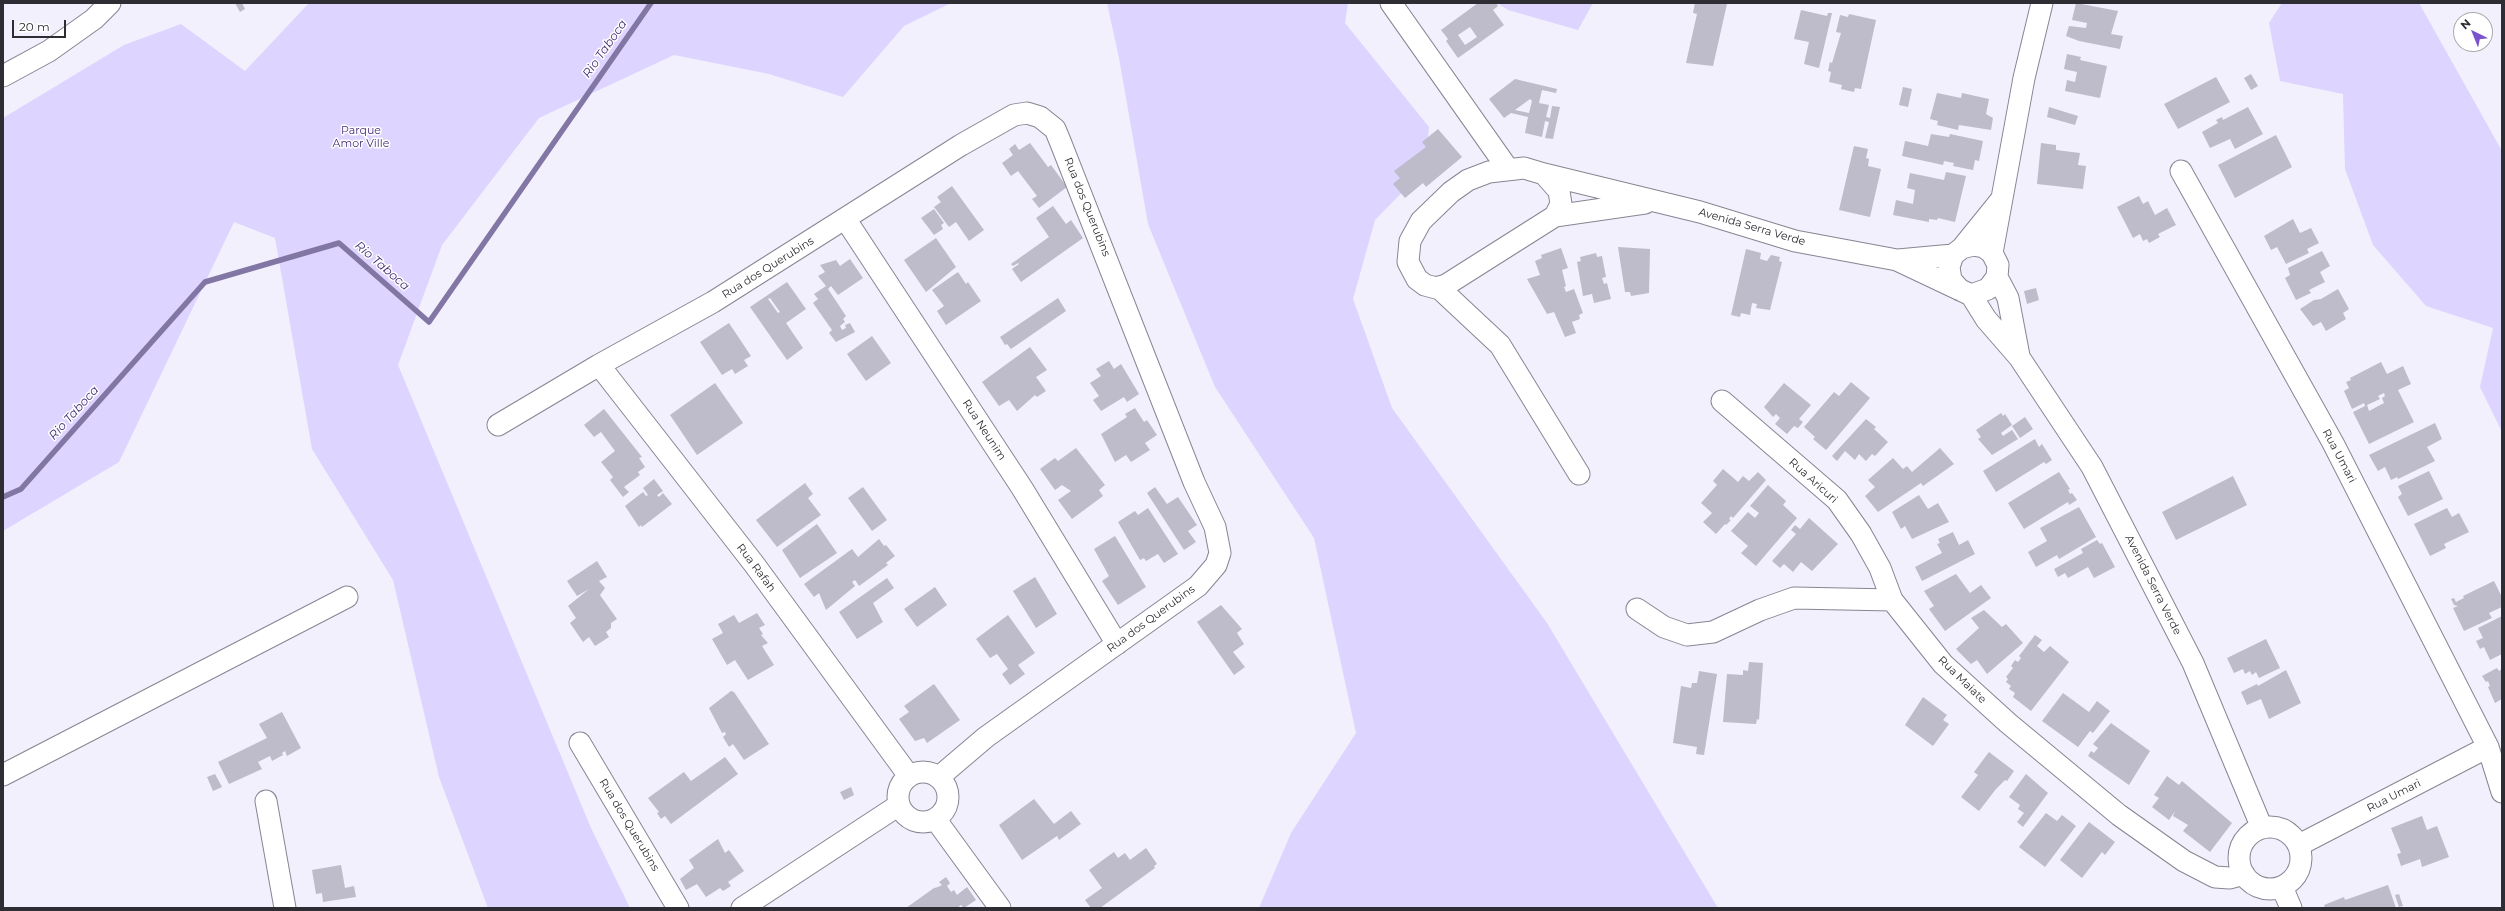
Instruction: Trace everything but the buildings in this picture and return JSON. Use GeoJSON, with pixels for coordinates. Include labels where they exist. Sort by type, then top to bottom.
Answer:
{"type":"FeatureCollection","features":[{"type":"Feature","properties":{"kind":"street"},"geometry":{"type":"LineString","coordinates":[[3,76],[49,51],[94,18],[110,3]]}},
{"type":"Feature","properties":{"kind":"street"},"geometry":{"type":"LineString","coordinates":[[1392,3],[1508,169]]}},
{"type":"Feature","properties":{"kind":"street"},"geometry":{"type":"LineString","coordinates":[[1992,253],[2024,78],[2042,3]]}},
{"type":"Feature","properties":{"kind":"street","name":"Rua dos Querubins"},"geometry":{"type":"LineString","coordinates":[[498,425],[599,365],[713,302],[846,220],[961,145],[1014,115],[1027,113],[1040,117],[1055,129],[1108,259],[1194,482],[1215,526],[1220,553],[1216,565],[1198,586],[986,737],[939,777]]}},
{"type":"Feature","properties":{"kind":"street","name":"Avenida Serra Verde"},"geometry":{"type":"LineString","coordinates":[[1438,287],[1425,286],[1417,279],[1408,262],[1410,241],[1421,221],[1451,192],[1468,180],[1489,172],[1524,168],[1700,212],[1795,241],[1898,260]]}},
{"type":"Feature","properties":{"kind":"street","name":"Rua Umari"},"geometry":{"type":"LineString","coordinates":[[2181,171],[2333,443],[2488,747],[2502,792]]}},
{"type":"Feature","properties":{"kind":"street"},"geometry":{"type":"LineString","coordinates":[[1544,174],[1550,179],[1562,197],[1561,204],[1555,216]]}},
{"type":"Feature","properties":{"kind":"street"},"geometry":{"type":"LineString","coordinates":[[1965,293],[1951,280],[1949,268],[1958,251],[2001,200]]}},
{"type":"Feature","properties":{"kind":"street"},"geometry":{"type":"LineString","coordinates":[[1438,287],[1446,285],[1555,216],[1653,201]]}},
{"type":"Feature","properties":{"kind":"street","name":"Rua Neunim"},"geometry":{"type":"LineString","coordinates":[[846,220],[1022,488],[1117,644]]}},
{"type":"Feature","properties":{"kind":"street"},"geometry":{"type":"LineString","coordinates":[[1973,245],[1984,247],[1992,253],[1998,264],[1997,277],[1988,289],[1965,293],[1898,260],[1958,251],[1973,245]]}},
{"type":"Feature","properties":{"kind":"street","name":"Avenida Serra Verde"},"geometry":{"type":"LineString","coordinates":[[1997,277],[2008,298],[2019,357]]}},
{"type":"Feature","properties":{"kind":"street"},"geometry":{"type":"LineString","coordinates":[[1438,287],[1500,344],[1579,474]]}},
{"type":"Feature","properties":{"kind":"street","name":"Avenida Serra Verde"},"geometry":{"type":"LineString","coordinates":[[1965,293],[2019,357],[2092,467],[2190,656],[2262,828]]}},
{"type":"Feature","properties":{"kind":"street","name":"Rua Rafah"},"geometry":{"type":"LineString","coordinates":[[599,365],[754,564],[909,776]]}},
{"type":"Feature","properties":{"kind":"street","name":"Rua Aricuri"},"geometry":{"type":"LineString","coordinates":[[1722,401],[1837,500],[1861,534],[1880,568],[1892,600]]}},
{"type":"Feature","properties":{"kind":"street"},"geometry":{"type":"LineString","coordinates":[[3,775],[347,597]]}},
{"type":"Feature","properties":{"kind":"street"},"geometry":{"type":"LineString","coordinates":[[1637,609],[1664,627],[1687,635],[1713,632],[1760,610],[1794,598],[1892,600]]}},
{"type":"Feature","properties":{"kind":"street","name":"Rua Maiate"},"geometry":{"type":"LineString","coordinates":[[1892,600],[1943,664],[2008,723],[2119,815],[2184,861],[2215,877],[2230,878],[2244,874]]}},
{"type":"Feature","properties":{"kind":"street","name":"Rua dos Querubins"},"geometry":{"type":"LineString","coordinates":[[580,743],[678,908]]}},
{"type":"Feature","properties":{"kind":"street","name":"Rua Umari"},"geometry":{"type":"LineString","coordinates":[[2299,845],[2488,747]]}},
{"type":"Feature","properties":{"kind":"street"},"geometry":{"type":"LineString","coordinates":[[924,771],[939,777],[947,786],[949,799],[945,811],[936,820],[921,823],[907,818],[899,805],[899,789],[909,776],[924,771]]}},
{"type":"Feature","properties":{"kind":"street"},"geometry":{"type":"LineString","coordinates":[[266,801],[285,908]]}},
{"type":"Feature","properties":{"kind":"street"},"geometry":{"type":"LineString","coordinates":[[746,907],[899,805]]}},
{"type":"Feature","properties":{"kind":"street"},"geometry":{"type":"LineString","coordinates":[[936,820],[1000,908]]}},
{"type":"Feature","properties":{"kind":"street"},"geometry":{"type":"LineString","coordinates":[[2272,827],[2284,830],[2293,836],[2299,845],[2302,857],[2299,869],[2292,880],[2282,887],[2268,889],[2254,885],[2244,874],[2240,864],[2240,852],[2244,842],[2251,833],[2262,828],[2272,827]]}},
{"type":"Feature","properties":{"kind":"street"},"geometry":{"type":"LineString","coordinates":[[2282,887],[2290,908]]}},
{"type":"Feature","properties":{"kind":"green space","name":"Parque Amor Ville"},"geometry":{"type":"Polygon","coordinates":[[[309,3],[951,3],[904,26],[843,97],[769,74],[674,55],[539,118],[442,245],[398,365],[591,828],[630,908],[488,908],[439,777],[393,580],[312,449],[275,238],[234,222],[119,462],[3,531],[3,118],[124,45],[181,24],[245,71],[309,3]]]}},
{"type":"Feature","properties":{"kind":"green space"},"geometry":{"type":"Polygon","coordinates":[[[1107,3],[1348,3],[1345,23],[1429,127],[1425,169],[1375,220],[1353,299],[1392,408],[1547,623],[1718,908],[1259,908],[1291,833],[1356,733],[1314,538],[1215,387],[1148,224],[1119,58],[1107,3]]]}},
{"type":"Feature","properties":{"kind":"green space"},"geometry":{"type":"Polygon","coordinates":[[[1497,3],[1593,3],[1578,30],[1508,10],[1497,3]]]}},
{"type":"Feature","properties":{"kind":"green space"},"geometry":{"type":"Polygon","coordinates":[[[2282,3],[2419,3],[2502,151],[2502,432],[2480,387],[2493,328],[2426,306],[2373,245],[2345,169],[2343,94],[2280,81],[2269,23],[2282,3]]]}},
{"type":"Feature","properties":{"kind":"waterway","name":"Rio Taboca"},"geometry":{"type":"LineString","coordinates":[[3,497],[21,489],[205,282],[339,243],[429,322],[651,3]]}}]}
